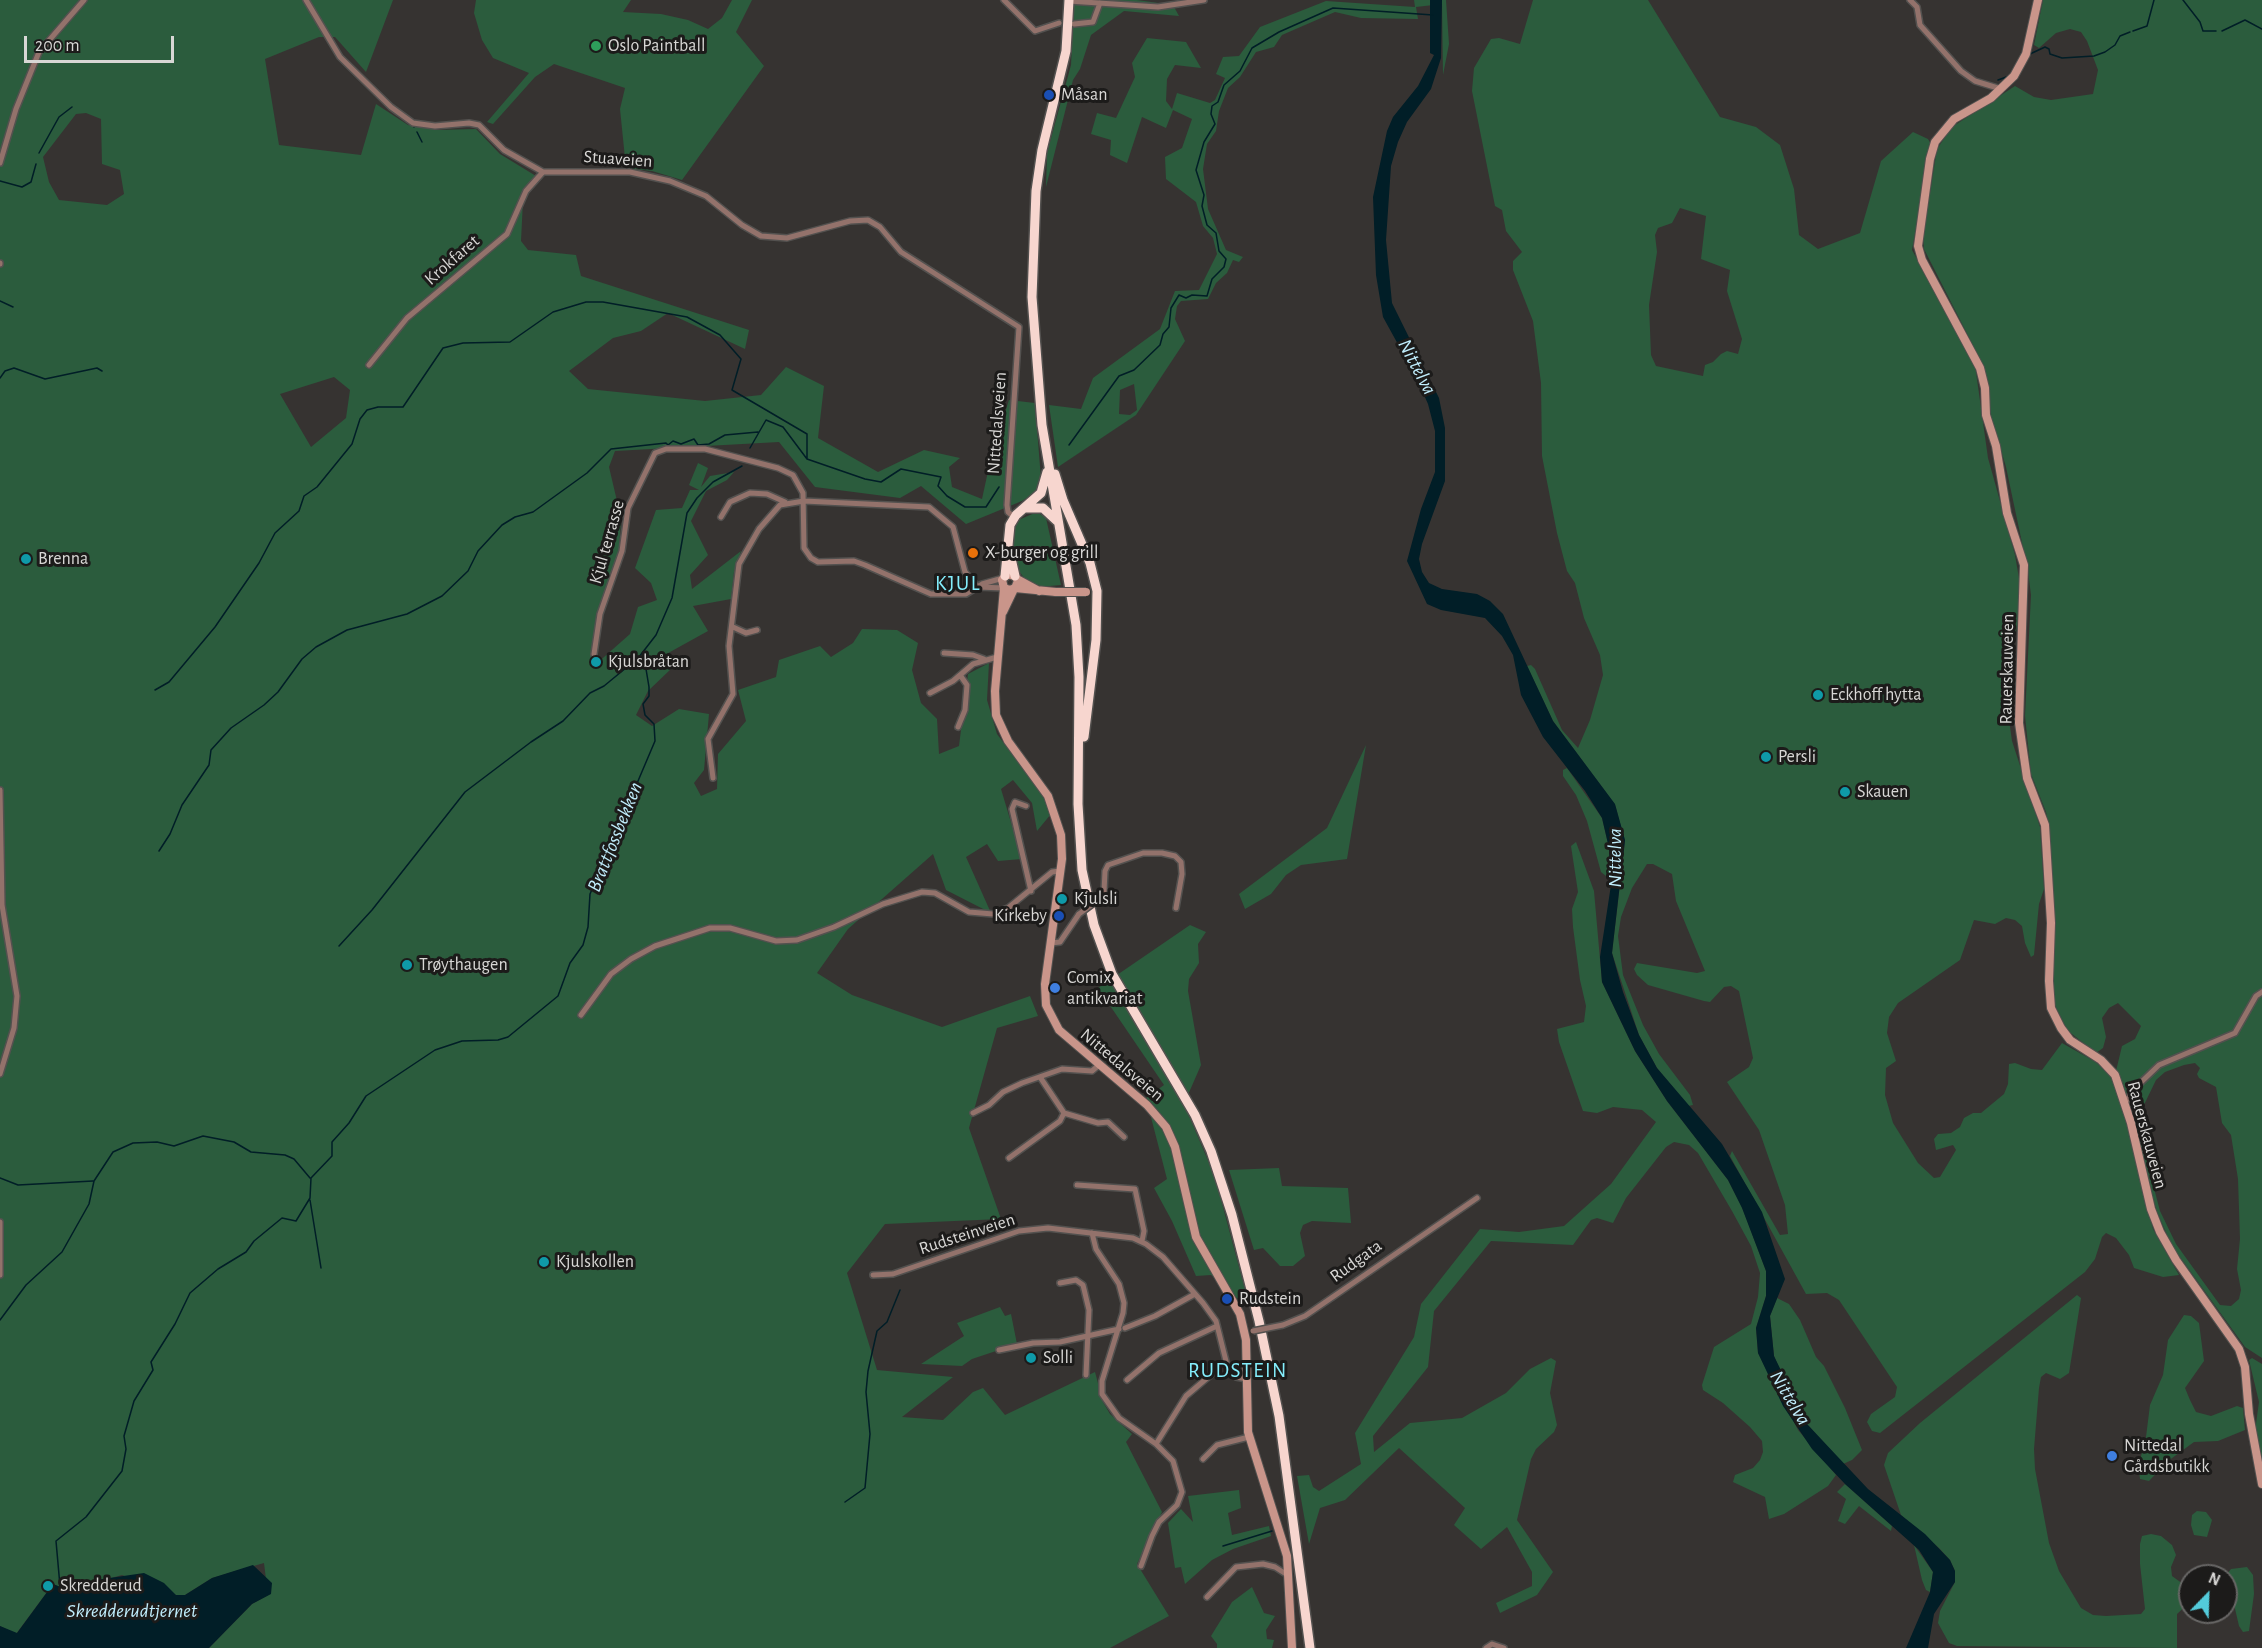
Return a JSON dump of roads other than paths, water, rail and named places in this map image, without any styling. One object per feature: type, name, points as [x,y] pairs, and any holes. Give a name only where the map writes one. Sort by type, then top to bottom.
[{"type":"highway","points":[[1069,0],[1066,51],[1042,150],[1033,222],[1033,329],[1044,441],[1076,625],[1080,845],[1091,913],[1117,984],[1195,1115],[1228,1199],[1257,1312],[1278,1416],[1312,1648]]},
{"type":"highway","points":[[1044,441],[1063,500],[1090,563],[1097,591],[1097,633],[1082,754]]},
{"type":"highway","points":[[1010,577],[1008,530],[1014,518],[1043,490],[1048,464]]},
{"type":"highway","points":[[1025,508],[1043,508],[1059,524]]},
{"type":"highway","points":[[1079,731],[1082,754],[1085,852],[1092,901],[1102,936],[1128,996],[1180,1079],[1204,1125],[1226,1178],[1245,1246],[1284,1424],[1312,1648]]},
{"type":"street","points":[[0,163],[16,108],[39,52],[84,0]]},
{"type":"street","points":[[306,0],[340,57],[403,116],[413,123],[425,125],[469,123],[479,125],[488,131],[504,150],[543,172]]},
{"type":"street","points":[[1004,0],[1035,31],[1059,23]]},
{"type":"street","points":[[1069,0],[1167,7],[1204,0]]},
{"type":"street","points":[[1910,0],[1917,7],[1920,25],[1961,70],[1975,81],[2001,89]]},
{"type":"street","name":"Rauerskauveien","points":[[2038,0],[2025,56],[2016,73],[2001,89],[1954,119],[1935,142],[1930,159],[1918,246],[1922,260],[1980,369],[1985,388],[1986,417],[1996,446],[2007,513],[2024,566],[2019,723],[2027,778],[2045,825],[2051,923],[2049,981],[2051,1008],[2070,1040],[2101,1060],[2113,1071],[2160,1232],[2176,1260],[2229,1331],[2242,1355],[2262,1484]]},
{"type":"street","points":[[1074,24],[1094,21],[1100,3]]},
{"type":"street","name":"Stuaveien","points":[[543,172],[622,171],[655,176],[706,196],[751,231],[773,238],[806,235],[850,221],[868,220],[880,227],[901,252],[1019,327]]},
{"type":"street","name":"Krokfaret","points":[[369,365],[407,318],[507,234],[526,191],[543,172]]},
{"type":"street","name":"Nittedalsveien","points":[[1014,518],[1008,512],[1007,505],[1019,327]]},
{"type":"street","name":"Kjul terrasse","points":[[594,654],[600,614],[622,551],[625,518],[655,453],[666,449],[705,449],[778,468],[799,482],[804,501]]},
{"type":"street","points":[[721,517],[730,502],[750,493],[767,494],[785,502],[909,504],[934,509],[953,527],[963,568],[978,587],[1014,588],[1041,592],[1097,591]]},
{"type":"street","points":[[804,501],[803,541],[806,554],[811,558],[826,563],[854,561],[931,594],[964,594],[1010,577],[1041,592]]},
{"type":"street","points":[[713,778],[708,739],[733,694],[729,646],[739,564],[772,511],[785,502]]},
{"type":"street","name":"Nittedalsveien","points":[[1010,577],[1004,588],[997,657],[996,715],[1005,736],[1040,784],[1054,810],[1062,841],[1045,990],[1048,1014],[1059,1030],[1153,1110],[1169,1132],[1196,1237],[1236,1305],[1249,1332],[1247,1379],[1249,1437],[1284,1543],[1290,1577],[1292,1648]]},
{"type":"street","name":"Nittedalsveien","points":[[1002,613],[1014,588],[1010,577]]},
{"type":"street","points":[[733,627],[746,633],[758,630]]},
{"type":"street","points":[[944,653],[973,655],[984,659]]},
{"type":"street","points":[[930,693],[984,659],[997,657]]},
{"type":"street","points":[[958,727],[965,710],[968,685],[960,675]]},
{"type":"street","points":[[0,790],[2,905],[16,996],[14,1028],[0,1074]]},
{"type":"street","points":[[1026,806],[1015,802],[1012,809],[1031,891]]},
{"type":"street","points":[[1051,943],[1060,942],[1079,914],[1098,900],[1104,892],[1105,871],[1108,865],[1143,853],[1175,856],[1181,862],[1182,874],[1176,908]]},
{"type":"street","points":[[581,1015],[611,974],[631,959],[655,946],[710,928],[730,928],[776,941],[797,940],[883,904],[922,892],[935,893],[969,912],[993,914],[1008,908],[1052,872],[1060,871]]},
{"type":"street","points":[[2124,1104],[2138,1084],[2159,1065],[2235,1033],[2256,996],[2262,992]]},
{"type":"street","points":[[973,1113],[989,1105],[1003,1092],[1040,1077],[1062,1069],[1092,1071],[1100,1065]]},
{"type":"street","points":[[1040,1077],[1064,1113],[1098,1123],[1108,1122],[1124,1137]]},
{"type":"street","points":[[1009,1158],[1060,1121],[1064,1113]]},
{"type":"street","points":[[1077,1185],[1135,1189],[1144,1231],[1142,1241]]},
{"type":"street","name":"Rudgata","points":[[1249,1332],[1283,1325],[1305,1316],[1477,1198]]},
{"type":"street","points":[[0,1222],[0,1275]]},
{"type":"street","name":"Rudsteinveien","points":[[873,1275],[893,1274],[1019,1231],[1048,1228],[1126,1236],[1142,1241],[1163,1257],[1195,1294],[1217,1326],[1228,1369],[1236,1377],[1247,1379]]},
{"type":"street","points":[[1092,1233],[1096,1250],[1121,1289],[1123,1313],[1122,1329],[1102,1381],[1102,1394],[1109,1408],[1119,1419],[1156,1444],[1173,1461],[1182,1492],[1177,1505],[1156,1529],[1141,1566]]},
{"type":"street","points":[[1060,1283],[1080,1280],[1083,1285],[1089,1310],[1086,1375]]},
{"type":"street","points":[[999,1350],[1033,1343],[1060,1342],[1089,1334],[1122,1329],[1155,1316],[1195,1294]]},
{"type":"street","points":[[1127,1380],[1159,1353],[1217,1326]]},
{"type":"street","points":[[1156,1444],[1189,1392],[1213,1373]]},
{"type":"street","points":[[1203,1459],[1217,1445],[1249,1437]]},
{"type":"street","points":[[1207,1597],[1236,1567],[1263,1564],[1275,1567],[1290,1577]]},
{"type":"street","points":[[1486,1648],[1492,1644],[1504,1648]]},
{"type":"water","name":"Nittelva","points":[[1430,0],[1442,0],[1441,58],[1431,89],[1407,122],[1398,142],[1391,166],[1386,240],[1392,303],[1439,398],[1445,428],[1445,481],[1422,544],[1419,559],[1422,572],[1429,583],[1442,589],[1477,594],[1490,601],[1503,614],[1553,721],[1615,804],[1625,840],[1612,953],[1623,992],[1639,1035],[1657,1068],[1722,1144],[1762,1212],[1785,1279],[1770,1316],[1774,1356],[1807,1424],[1868,1489],[1925,1534],[1950,1560],[1955,1571],[1955,1582],[1934,1614],[1928,1648],[1906,1648],[1930,1592],[1933,1572],[1919,1550],[1845,1484],[1812,1449],[1783,1406],[1758,1353],[1756,1328],[1766,1296],[1766,1271],[1742,1208],[1728,1180],[1667,1101],[1635,1051],[1602,982],[1600,957],[1611,885],[1609,848],[1602,818],[1585,791],[1543,737],[1521,695],[1513,655],[1502,636],[1485,618],[1441,610],[1427,604],[1407,561],[1421,509],[1435,472],[1435,431],[1428,404],[1416,377],[1383,317],[1376,275],[1373,197],[1387,131],[1393,117],[1418,86],[1434,55],[1430,53]]},
{"type":"water","name":"Skredderudtjernet","points":[[253,1565],[272,1583],[271,1594],[252,1604],[209,1648],[0,1648],[0,1626],[17,1633],[53,1584],[68,1590],[96,1580],[144,1573],[164,1583],[176,1595],[185,1595],[212,1578]]},
{"type":"waterway","points":[[2133,31],[2147,26],[2154,0]]},
{"type":"waterway","points":[[2183,0],[2200,22],[2203,31],[2216,31]]},
{"type":"waterway","name":"Brattfossbekken","points":[[1069,445],[1119,376],[1134,370],[1160,345],[1163,334],[1169,327],[1171,308],[1179,295],[1186,298],[1192,295],[1207,296],[1212,279],[1224,267],[1226,259],[1219,251],[1216,233],[1207,225],[1202,206],[1204,195],[1196,170],[1204,142],[1215,124],[1211,114],[1212,106],[1218,102],[1224,85],[1240,71],[1252,48],[1279,32],[1333,8],[1433,15]]},
{"type":"waterway","points":[[2222,31],[2245,20],[2262,29]]},
{"type":"waterway","points":[[2030,54],[2045,47],[2049,49],[2050,54],[2062,58],[2094,56],[2105,52],[2115,45],[2120,36],[2130,32]]},
{"type":"waterway","points":[[1998,80],[2009,76]]},
{"type":"waterway","points":[[39,153],[59,117],[72,107]]},
{"type":"waterway","points":[[398,116],[414,127]]},
{"type":"waterway","points":[[417,132],[422,142]]},
{"type":"waterway","points":[[0,181],[22,187],[31,182],[36,164]]},
{"type":"waterway","points":[[0,301],[13,307]]},
{"type":"waterway","points":[[155,690],[169,682],[215,627],[259,563],[275,533],[299,511],[304,496],[317,487],[352,444],[360,419],[367,410],[378,407],[403,407],[443,348],[463,343],[510,342],[553,312],[586,302],[603,302],[687,317],[720,335],[741,359],[732,390],[807,434],[807,459]]},
{"type":"waterway","points":[[0,378],[5,371],[14,368],[45,379],[97,368],[102,371]]},
{"type":"waterway","name":"Brattfossbekken","points":[[750,448],[766,420],[783,427],[807,459],[865,479],[881,482],[901,469],[941,477],[938,486],[947,496],[965,507],[986,507],[999,487]]},
{"type":"waterway","points":[[159,851],[170,834],[182,805],[209,765],[211,750],[231,728],[264,705],[278,692],[302,659],[316,647],[347,630],[407,614],[442,596],[468,571],[478,551],[502,525],[515,517],[533,512],[587,473],[611,449],[666,443],[668,445],[673,441],[681,444],[694,439],[698,445],[709,444],[725,435],[758,432]]},
{"type":"waterway","name":"Brattfossbekken","points":[[60,1586],[56,1541],[86,1517],[122,1471],[126,1449],[124,1436],[134,1401],[153,1370],[151,1362],[175,1324],[190,1293],[218,1269],[246,1252],[254,1241],[282,1218],[296,1221],[310,1198],[311,1178],[332,1156],[332,1142],[349,1123],[366,1096],[435,1050],[462,1041],[498,1040],[508,1037],[558,996],[570,963],[583,945],[588,927],[590,894],[655,741],[654,724],[645,715],[643,704],[649,696],[649,687],[646,669],[639,657],[656,635],[672,598],[687,513],[697,498],[713,482],[742,466]]},
{"type":"waterway","points":[[339,946],[372,910],[465,792],[563,721],[590,693],[604,686],[638,658]]},
{"type":"waterway","points":[[0,1320],[26,1285],[62,1252],[89,1204],[94,1181],[113,1152],[133,1143],[157,1142],[174,1146],[203,1136],[234,1142],[251,1152],[285,1155],[294,1159],[310,1178]]},
{"type":"waterway","points":[[0,1178],[18,1185],[93,1181]]},
{"type":"waterway","points":[[310,1200],[321,1268]]},
{"type":"waterway","points":[[845,1502],[865,1488],[870,1434],[866,1392],[868,1371],[877,1331],[887,1322],[900,1290]]},
{"type":"waterway","points":[[1223,1546],[1272,1531]]},
{"type":"place","name":"Oslo Paintball","points":[[596,46]]},
{"type":"place","name":"Måsan","points":[[1049,95]]},
{"type":"place","name":"X-burger og grill","points":[[973,553]]},
{"type":"place","name":"Brenna","points":[[26,559]]},
{"type":"place","name":"Kjulsbråtan","points":[[596,662]]},
{"type":"place","name":"Eckhoff hytta","points":[[1818,695]]},
{"type":"place","name":"Persli","points":[[1766,757]]},
{"type":"place","name":"Skauen","points":[[1845,792]]},
{"type":"place","name":"Kjulsli","points":[[1062,899]]},
{"type":"place","name":"Kirkeby","points":[[1059,916]]},
{"type":"place","name":"Trøythaugen","points":[[407,965]]},
{"type":"place","name":"Comix antikvariat","points":[[1055,988]]},
{"type":"place","name":"Kjulskollen","points":[[544,1262]]},
{"type":"place","name":"Rudstein","points":[[1227,1299]]},
{"type":"place","name":"Solli","points":[[1031,1358]]},
{"type":"place","name":"Nittedal Gårdsbutikk","points":[[2112,1456]]},
{"type":"place","name":"Skredderud","points":[[48,1586]]},
{"type":"district","name":"KJUL","points":[[958,584]]},
{"type":"district","name":"RUDSTEIN","points":[[1238,1371]]}]
